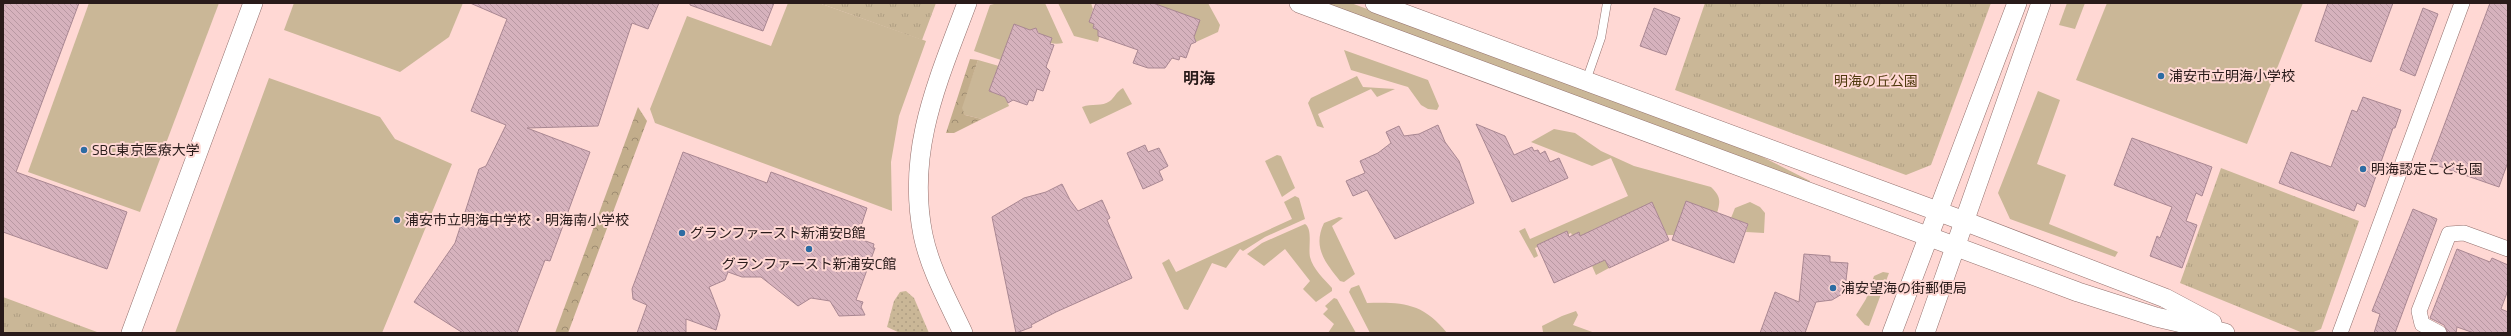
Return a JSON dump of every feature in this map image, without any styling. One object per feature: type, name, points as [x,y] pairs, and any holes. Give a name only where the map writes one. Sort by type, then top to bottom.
[{"type":"street","points":[[131,333],[253,3]]},
{"type":"street","points":[[962,333],[930,260],[923,235],[917,186],[922,131],[934,91],[967,3]]},
{"type":"street","points":[[1299,3],[2078,292],[2156,317],[2225,333]]},
{"type":"street","points":[[1375,3],[1964,221],[2165,298],[2230,333]]},
{"type":"street","points":[[1892,333],[2017,3]]},
{"type":"street","points":[[1925,333],[2041,3]]},
{"type":"street","points":[[2340,333],[2462,3]]},
{"type":"street","points":[[2439,333],[2422,324],[2419,311],[2449,234],[2464,233],[2508,249]]},
{"type":"lane","points":[[1586,82],[1601,38],[1607,3]]},
{"type":"green space","points":[[89,3],[219,3],[140,212],[28,172]]},
{"type":"green space","points":[[294,3],[463,3],[449,37],[400,72],[284,30]]},
{"type":"green space","points":[[788,3],[819,3],[926,41],[899,116],[891,162],[892,211],[655,123],[650,109],[687,16],[771,46]]},
{"type":"green space","points":[[819,3],[936,3],[922,40]]},
{"type":"green space","points":[[998,3],[1045,3],[1063,43],[1050,43],[1041,36],[1036,28],[1001,60],[974,51],[990,5]]},
{"type":"green space","points":[[1058,3],[1091,3],[1093,9],[1089,22],[1094,24],[1093,28],[1101,31],[1098,42],[1074,36]]},
{"type":"green space","points":[[1153,3],[1208,3],[1220,25],[1218,32],[1196,42],[1194,37]]},
{"type":"green space","points":[[1321,3],[1351,3],[1751,151],[1810,181],[1809,184]]},
{"type":"green space","name":"明海の丘公園","points":[[1705,3],[1991,3],[1931,165],[1906,175],[1675,90]]},
{"type":"green space","points":[[2067,3],[2085,3],[2075,29],[2059,25]]},
{"type":"green space","points":[[2107,3],[2303,3],[2247,144],[2076,80]]},
{"type":"green space","points":[[1344,50],[1428,80],[1439,106],[1437,110],[1428,109],[1421,105],[1408,87],[1351,70]]},
{"type":"green space","points":[[970,59],[978,60],[962,108],[965,115],[982,119],[954,133],[946,133]]},
{"type":"green space","points":[[978,60],[999,66],[989,91],[1005,97],[1009,106],[982,119],[965,115],[961,108]]},
{"type":"green space","points":[[1357,76],[1363,87],[1395,89],[1377,97],[1371,89],[1318,114],[1324,128],[1317,126],[1308,103],[1311,98]]},
{"type":"green space","points":[[269,78],[380,117],[395,139],[452,164],[382,333],[175,333]]},
{"type":"green space","points":[[1123,88],[1132,104],[1090,124],[1082,107],[1107,103]]},
{"type":"green space","points":[[2038,91],[2060,100],[2037,164],[2066,175],[2049,224],[2118,252],[2115,257],[2010,219],[1998,193]]},
{"type":"green space","points":[[638,107],[647,121],[568,333],[555,333]]},
{"type":"green space","points":[[1554,129],[1575,133],[1601,151],[1634,166],[1711,187],[1719,198],[1717,213],[1686,202],[1674,235],[1667,235],[1652,203],[1592,230],[1609,268],[1596,275],[1585,250],[1579,252],[1571,233],[1535,248],[1538,256],[1534,258],[1519,231],[1525,228],[1530,239],[1628,196],[1611,158],[1592,166],[1531,142]]},
{"type":"green space","points":[[1277,155],[1281,156],[1295,188],[1282,197],[1265,161]]},
{"type":"green space","points":[[2221,168],[2359,221],[2321,329],[2311,333],[2303,333],[2180,283]]},
{"type":"green space","points":[[1295,196],[1299,198],[1305,219],[1265,237],[1243,251],[1240,249],[1226,268],[1212,263],[1188,310],[1184,309],[1162,263],[1169,259],[1176,272],[1292,219],[1284,202]]},
{"type":"green space","points":[[1750,202],[1760,207],[1765,213],[1764,233],[1746,232],[1748,224],[1731,218],[1735,208]]},
{"type":"green space","points":[[1339,217],[1343,218],[1332,226],[1355,274],[1344,282],[1340,281],[1322,255],[1319,240],[1324,223]]},
{"type":"green space","points":[[1305,224],[1309,230],[1311,261],[1319,274],[1332,288],[1332,291],[1316,302],[1303,289],[1310,281],[1285,249],[1264,266],[1247,254],[1262,243]]},
{"type":"green space","points":[[1883,272],[1889,273],[1869,326],[1865,325],[1856,315],[1866,299],[1874,276]]},
{"type":"green space","points":[[1359,285],[1367,303],[1391,303],[1412,306],[1429,316],[1447,333],[1370,333],[1349,292],[1351,288]]},
{"type":"green space","points":[[906,291],[914,298],[929,333],[900,333],[887,327],[894,301],[900,292]]},
{"type":"green space","points":[[3,297],[97,332],[3,333]]},
{"type":"green space","points":[[1334,298],[1337,299],[1356,333],[1328,333],[1334,324],[1323,314],[1328,309],[1325,306]]},
{"type":"green space","points":[[1576,311],[1578,315],[1573,325],[1595,333],[1543,332],[1542,326]]},
{"type":"building","points":[[3,3],[79,3],[16,172],[127,212],[107,269],[3,232]]},
{"type":"building","points":[[470,3],[659,3],[648,29],[632,23],[598,126],[527,128],[590,152],[550,261],[545,260],[517,333],[463,333],[414,302],[455,243],[479,169],[486,166],[506,125],[471,111],[507,19]]},
{"type":"building","points":[[690,3],[774,3],[763,31],[690,5]]},
{"type":"building","points":[[1096,3],[1153,3],[1200,20],[1194,37],[1196,42],[1191,44],[1186,58],[1180,56],[1179,60],[1172,58],[1165,68],[1148,68],[1133,63],[1138,50],[1098,36],[1098,30],[1093,28],[1094,24],[1089,22]]},
{"type":"building","points":[[2328,3],[2393,3],[2371,62],[2315,41]]},
{"type":"building","points":[[2490,3],[2508,3],[2508,162],[2499,187],[2430,163]]},
{"type":"building","points":[[1654,8],[1680,18],[1666,55],[1640,46]]},
{"type":"building","points":[[2423,8],[2438,14],[2415,76],[2400,70]]},
{"type":"building","points":[[1014,24],[1030,30],[1036,28],[1038,33],[1052,38],[1050,44],[1054,45],[1046,67],[1050,71],[1043,91],[1037,89],[1033,101],[1029,100],[1027,105],[1013,100],[1008,103],[1005,97],[989,91]]},
{"type":"building","points":[[2363,97],[2401,110],[2395,128],[2393,128],[2365,207],[2357,203],[2354,211],[2279,183],[2291,152],[2331,167],[2352,110],[2357,112]]},
{"type":"building","points":[[1476,124],[1505,136],[1514,155],[1532,147],[1534,151],[1538,150],[1540,154],[1545,151],[1550,162],[1559,158],[1568,178],[1512,202]]},
{"type":"building","points":[[1438,125],[1445,142],[1459,161],[1474,203],[1395,239],[1367,190],[1353,196],[1346,181],[1365,173],[1360,161],[1378,153],[1391,143],[1386,132],[1399,126],[1404,136],[1419,134]]},
{"type":"building","points":[[2132,138],[2212,167],[2202,196],[2196,193],[2186,221],[2197,225],[2182,268],[2150,256],[2157,236],[2160,238],[2172,207],[2114,185]]},
{"type":"building","points":[[1145,145],[1148,152],[1159,148],[1168,166],[1159,171],[1163,180],[1143,189],[1127,153]]},
{"type":"building","points":[[683,152],[767,183],[771,172],[867,208],[857,238],[874,244],[873,248],[875,248],[856,300],[863,302],[861,307],[865,315],[839,316],[830,301],[811,298],[798,306],[761,277],[742,277],[728,272],[725,280],[709,287],[720,315],[716,330],[686,319],[686,333],[637,333],[647,305],[633,299],[632,289]]},
{"type":"building","points":[[1062,184],[1070,200],[1078,211],[1102,200],[1110,218],[1107,220],[1132,278],[1056,312],[1031,325],[1032,327],[1016,333],[992,217],[1024,198],[1046,192]]},
{"type":"building","points":[[1686,201],[1748,224],[1734,263],[1672,240]]},
{"type":"building","points":[[1652,202],[1669,240],[1609,268],[1605,260],[1554,283],[1537,245],[1567,231],[1569,237],[1579,232],[1580,236]]},
{"type":"building","points":[[2413,209],[2437,219],[2395,333],[2374,333],[2380,314],[2372,311]]},
{"type":"building","points":[[2457,249],[2490,262],[2492,258],[2508,265],[2508,290],[2501,309],[2508,312],[2508,333],[2474,333],[2457,327],[2456,333],[2448,333],[2444,325],[2430,318]]},
{"type":"building","points":[[1804,254],[1830,256],[1830,262],[1848,263],[1845,289],[1842,294],[1832,300],[1816,302],[1805,333],[1760,333],[1775,292],[1799,302]]},
{"type":"place","name":"浦安市立明海小学校","points":[[2161,76]]},
{"type":"place","name":"SBC東京医療大学","points":[[84,150]]},
{"type":"place","name":"明海認定こども園","points":[[2363,169]]},
{"type":"place","name":"浦安市立明海中学校・明海南小学校","points":[[397,220]]},
{"type":"place","name":"グランファースト新浦安B館","points":[[682,233]]},
{"type":"place","name":"グランファースト新浦安C館","points":[[809,249]]},
{"type":"place","name":"浦安望海の街郵便局","points":[[1833,288]]},
{"type":"district","name":"明海","points":[[1199,78]]}]
